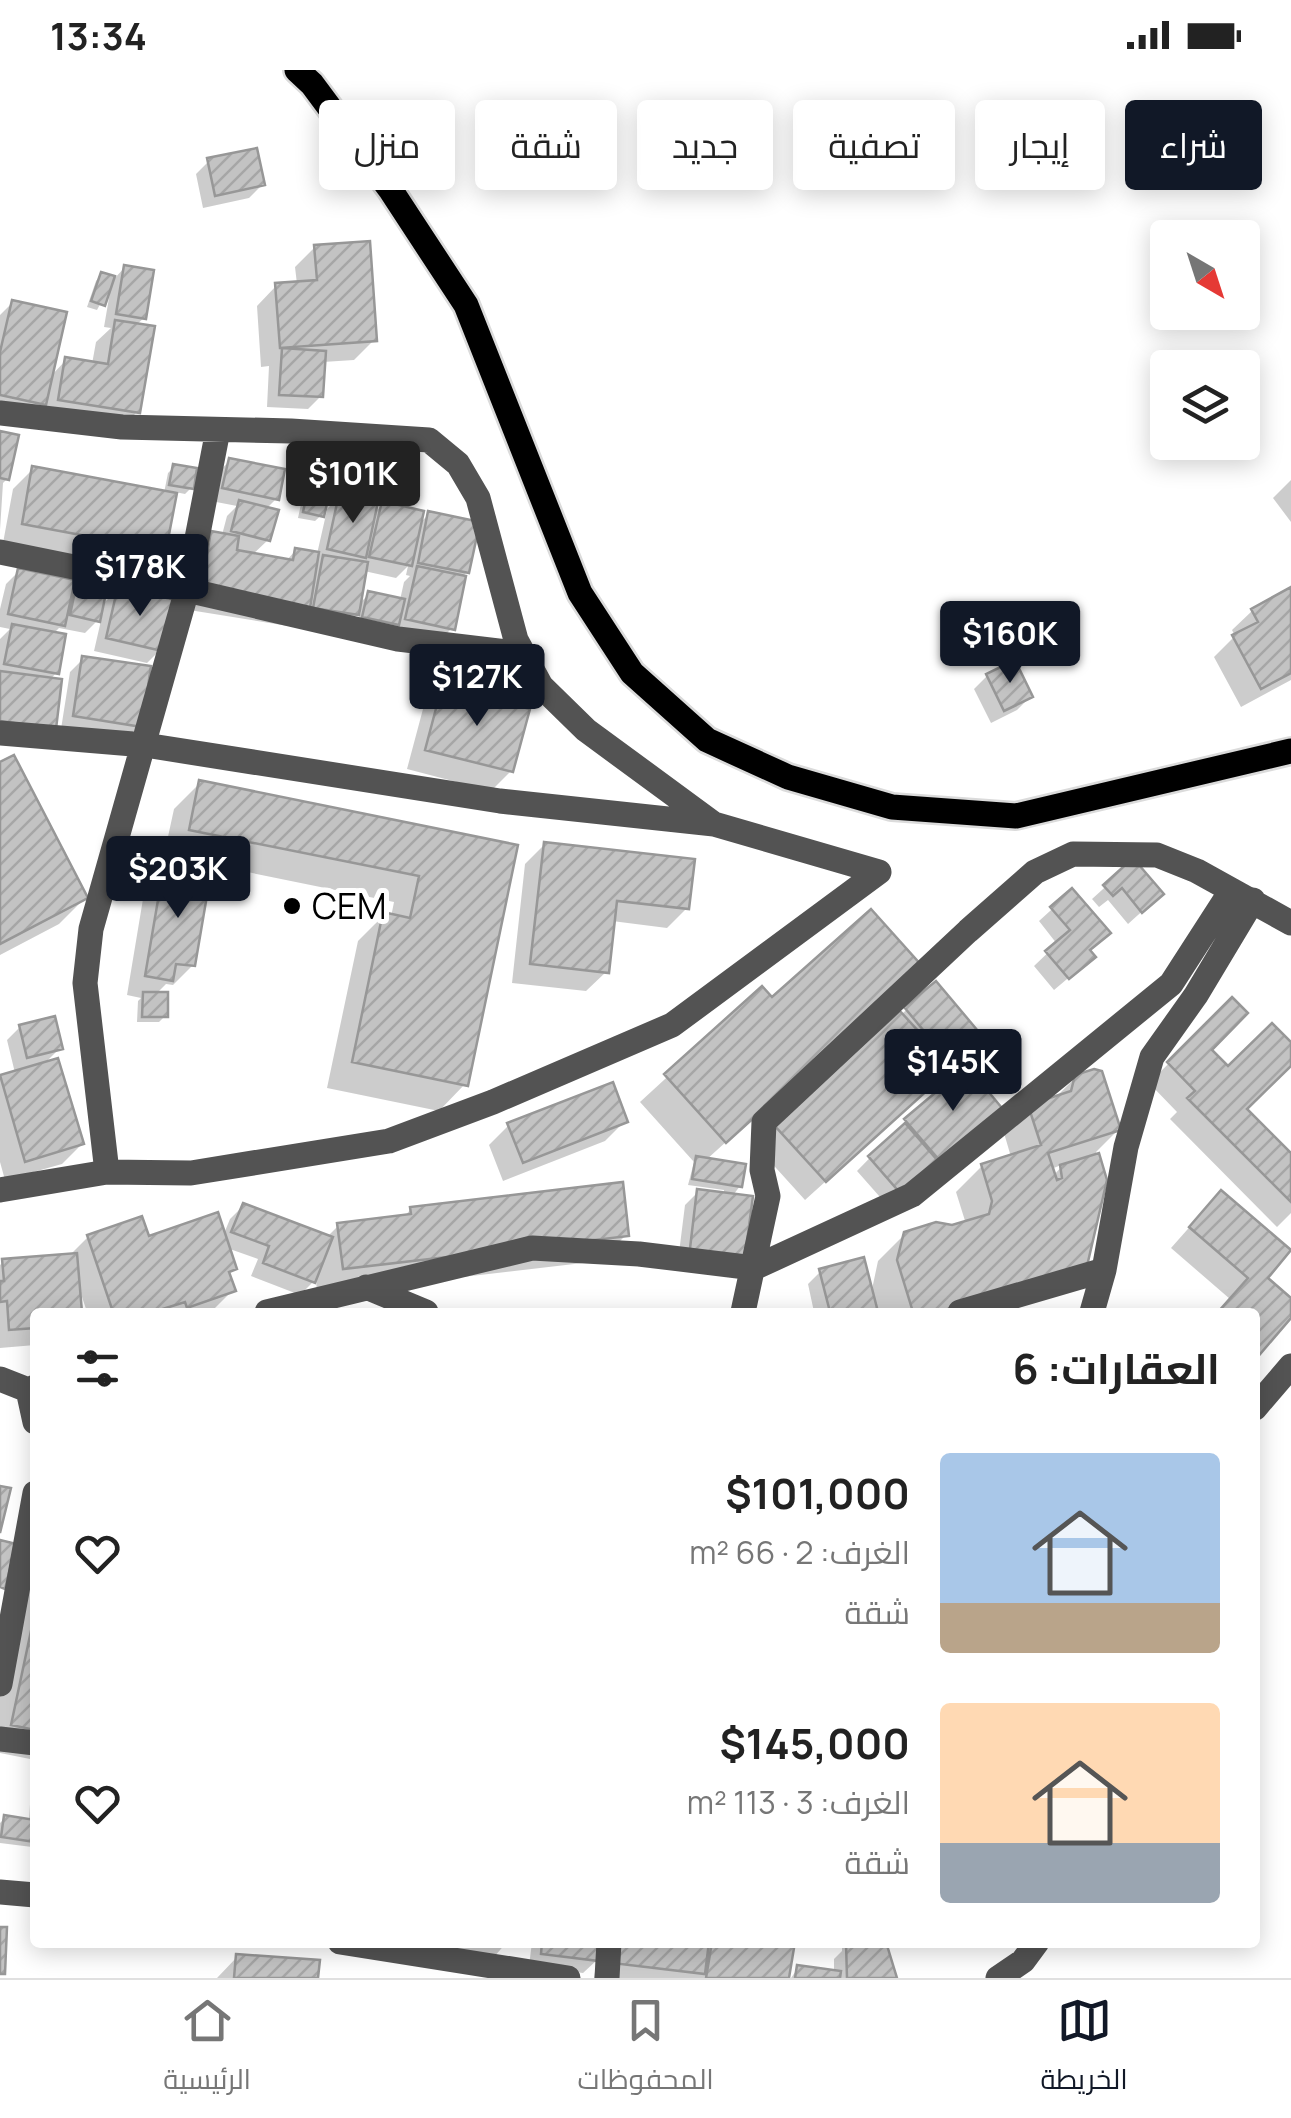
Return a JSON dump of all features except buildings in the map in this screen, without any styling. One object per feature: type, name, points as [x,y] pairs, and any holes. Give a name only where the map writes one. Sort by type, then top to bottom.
[{"type":"main road","points":[[296,70],[312,84],[390,189],[466,306],[580,593],[632,674],[707,740],[788,776],[892,807],[1016,816],[1291,751]]},
{"type":"street","points":[[0,413],[122,427],[429,440],[458,464],[478,498],[516,640],[541,686],[586,730],[714,824]]},
{"type":"street","points":[[107,1172],[85,983],[91,929],[186,590],[218,430]]},
{"type":"street","points":[[0,552],[398,639],[524,654]]},
{"type":"street","points":[[0,733],[144,745],[500,800],[714,824],[879,872],[672,1025],[493,1102],[389,1141],[191,1173],[107,1172],[1,1187]]},
{"type":"street","points":[[744,1308],[768,1196],[762,1170],[764,1122],[1036,872],[1074,854],[1157,855],[1198,871],[1291,923]]},
{"type":"street","points":[[283,1308],[532,1248],[639,1254],[754,1268],[912,1194],[1172,984],[1242,896]]},
{"type":"street","points":[[1093,1308],[1104,1270],[1126,1147],[1152,1057],[1196,995],[1242,896]]},
{"type":"street","points":[[974,1308],[1104,1270]]},
{"type":"street","points":[[366,1287],[416,1308]]},
{"type":"street","points":[[1260,1402],[1291,1366]]},
{"type":"street","points":[[0,1380],[30,1389]]},
{"type":"street","points":[[0,1684],[30,1520]]},
{"type":"street","points":[[0,1739],[30,1743]]},
{"type":"street","points":[[0,1892],[30,1895]]},
{"type":"street","points":[[378,1948],[568,1978]]},
{"type":"street","points":[[607,1978],[610,1948]]},
{"type":"street","points":[[998,1978],[1022,1962],[1032,1948]]},
{"type":"place","name":"CEM","points":[[292,906]]}]
